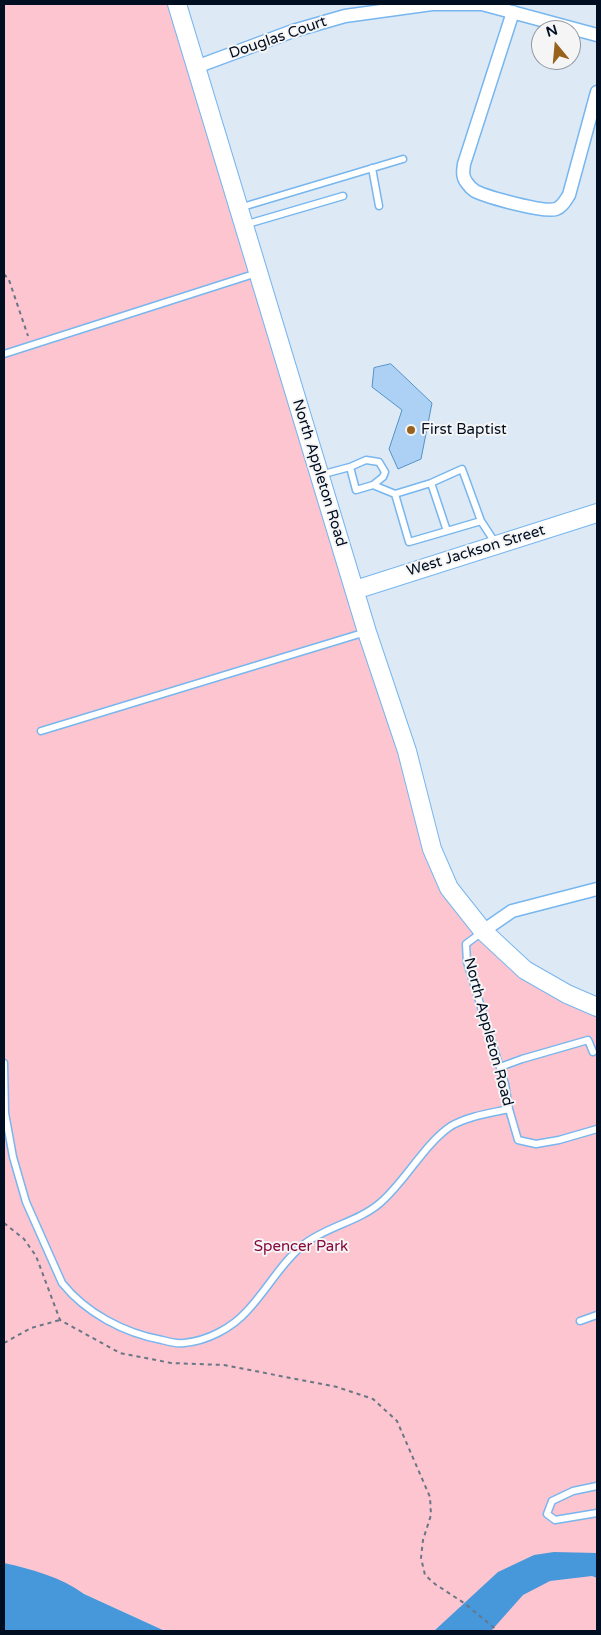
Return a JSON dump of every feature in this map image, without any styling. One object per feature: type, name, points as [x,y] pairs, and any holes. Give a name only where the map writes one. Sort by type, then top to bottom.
[{"type":"main road","name":"North Appleton Road","points":[[176,4],[367,632],[408,751],[432,849],[449,888],[483,931],[525,970],[567,994],[597,1007]]},
{"type":"main road","name":"West Jackson Street","points":[[354,590],[597,513]]},
{"type":"street","name":"Douglas Court","points":[[196,67],[293,31],[345,16],[432,4],[482,4],[597,35]]},
{"type":"street","points":[[513,12],[464,164],[463,174],[467,184],[474,190],[512,202],[555,210],[569,195],[597,92]]},
{"type":"street","points":[[483,931],[512,910],[597,889]]},
{"type":"lane","points":[[238,208],[403,159]]},
{"type":"lane","points":[[372,168],[379,206]]},
{"type":"lane","points":[[243,226],[343,196]]},
{"type":"lane","points":[[4,354],[257,273]]},
{"type":"lane","points":[[319,476],[366,460],[379,462],[385,472],[383,477],[373,485],[356,490],[350,467]]},
{"type":"lane","points":[[373,485],[395,494],[462,470],[481,521],[497,545]]},
{"type":"lane","points":[[431,482],[447,531]]},
{"type":"lane","points":[[395,494],[409,542],[481,521]]},
{"type":"lane","points":[[41,731],[367,632]]},
{"type":"lane","name":"North Appleton Road","points":[[483,931],[466,944],[467,962],[505,1084],[509,1109],[518,1140],[536,1144],[559,1140],[597,1129]]},
{"type":"lane","points":[[500,1067],[588,1040],[593,1052]]},
{"type":"lane","points":[[4,1063],[5,1113],[12,1158],[26,1202],[62,1283],[69,1291],[107,1321],[140,1336],[175,1343],[197,1341],[210,1337],[235,1322],[247,1312],[274,1276],[302,1246],[379,1204],[435,1140],[453,1125],[478,1116],[509,1109]]},
{"type":"lane","points":[[580,1321],[597,1315]]},
{"type":"lane","points":[[597,1486],[573,1491],[552,1501],[547,1514],[555,1520],[597,1513]]},
{"type":"path","points":[[4,274],[9,280],[31,345]]},
{"type":"path","points":[[4,1223],[24,1239],[36,1256],[60,1320],[120,1353],[171,1364],[224,1365],[337,1387],[373,1399],[397,1421],[430,1497],[431,1515],[423,1540],[421,1558],[425,1575],[464,1603],[498,1631]]},
{"type":"path","points":[[4,1343],[31,1328],[60,1320]]},
{"type":"green space","name":"Spencer Park","points":[[4,4],[177,4],[432,849],[483,931],[597,1004],[597,1631],[165,1631],[29,1569],[4,1563]]},
{"type":"water","points":[[554,1552],[597,1553],[597,1578],[592,1576],[550,1581],[523,1595],[491,1631],[434,1631],[498,1572],[534,1555]]},
{"type":"water","points":[[4,1563],[56,1578],[84,1594],[165,1631],[4,1631]]},
{"type":"building","name":"First Baptist","points":[[391,364],[432,403],[421,459],[398,469],[389,449],[402,410],[372,387],[374,368]]},
{"type":"place","name":"First Baptist","points":[[411,430]]}]
